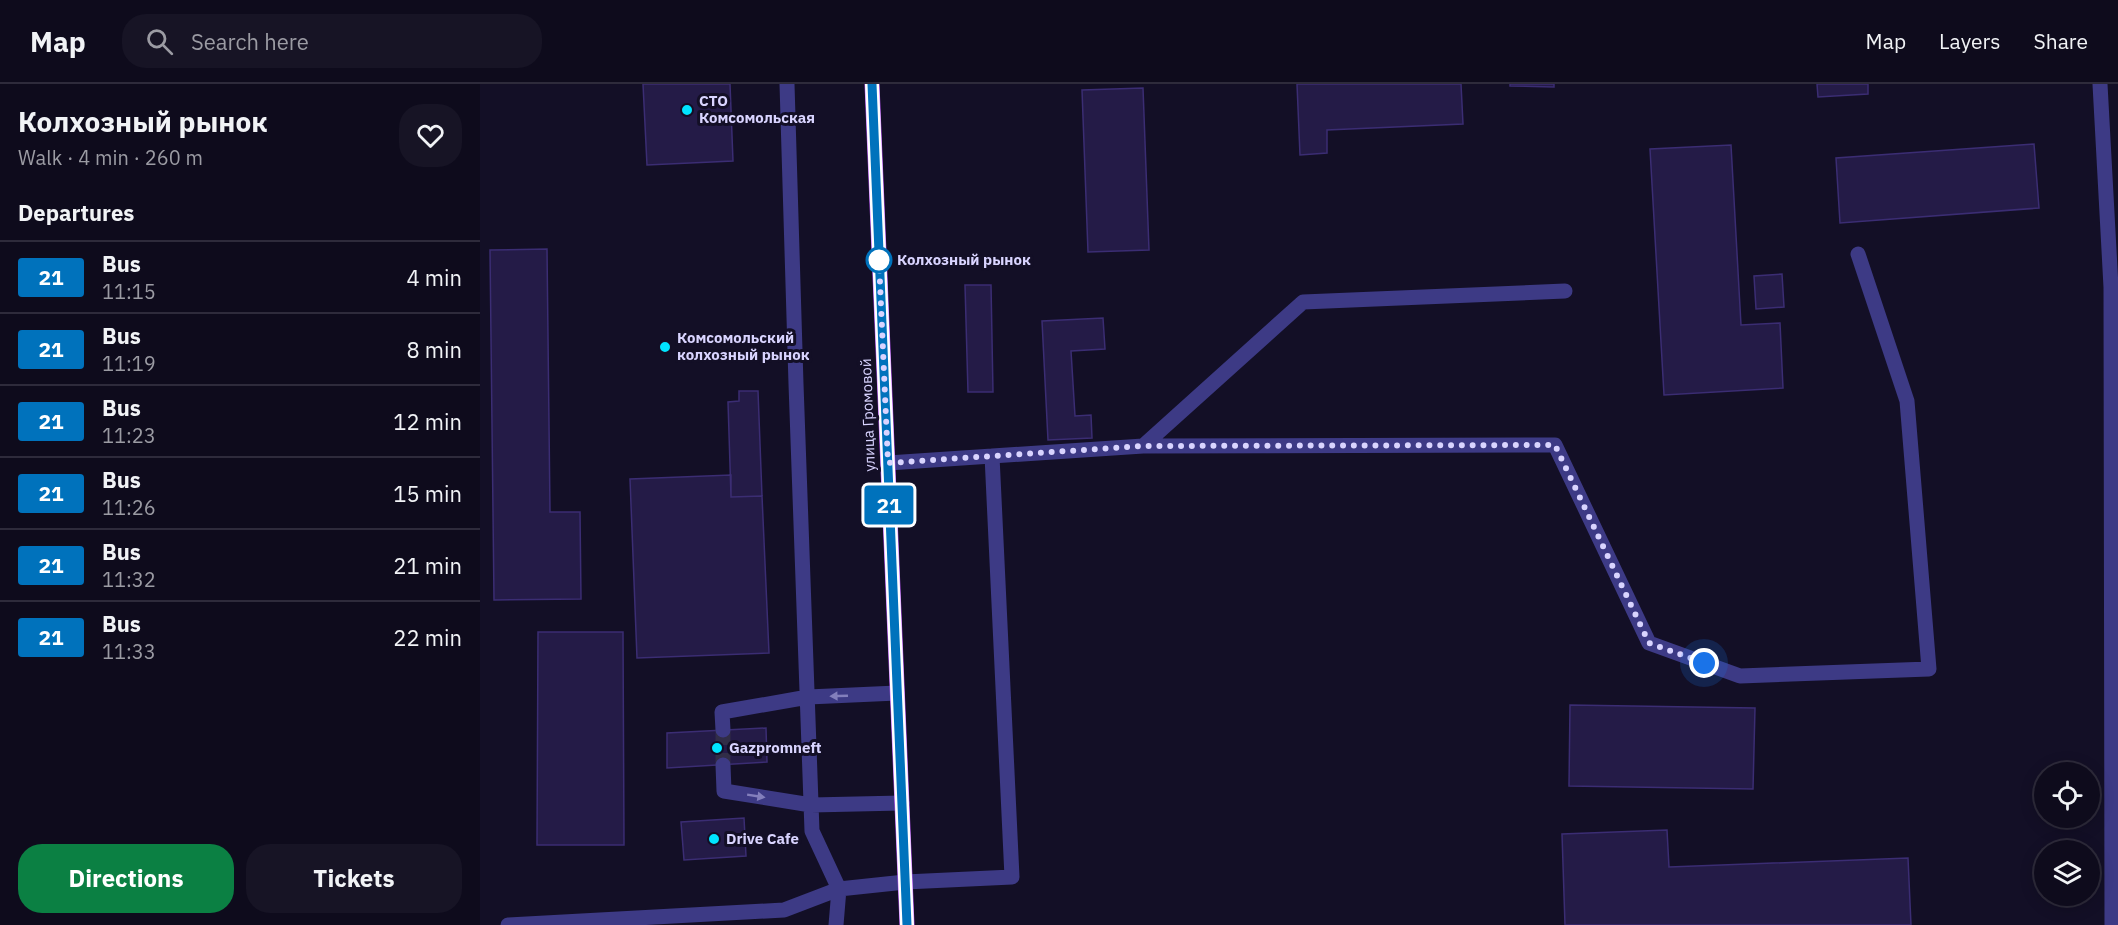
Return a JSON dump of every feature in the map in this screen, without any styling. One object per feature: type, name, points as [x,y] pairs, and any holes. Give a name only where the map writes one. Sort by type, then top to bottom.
[{"type":"main road","name":"улица Громовой","points":[[872,84],[907,925]]},
{"type":"street","points":[[788,84],[812,831],[839,889],[836,925]]},
{"type":"street","points":[[2100,84],[2111,287],[2115,717],[2112,925]]},
{"type":"street","points":[[888,463],[1143,446],[1555,445],[1649,643],[1740,676],[1929,669],[1907,401],[1858,255]]},
{"type":"street","points":[[1143,446],[1303,302],[1565,291]]},
{"type":"street","points":[[508,925],[784,910],[839,889],[905,882],[1012,877],[992,456]]},
{"type":"street","points":[[723,730],[723,712],[808,697],[897,693]]},
{"type":"street","points":[[723,765],[724,791],[811,805],[902,802]]},
{"type":"building","name":"СТО Комсомольская","points":[[643,84],[730,84],[733,161],[647,165]]},
{"type":"building","points":[[1297,84],[1461,84],[1463,124],[1327,130],[1327,153],[1300,155]]},
{"type":"building","points":[[1510,84],[1554,84],[1554,87],[1510,86]]},
{"type":"building","points":[[1817,84],[1868,84],[1868,94],[1818,97]]},
{"type":"building","points":[[1143,88],[1149,250],[1088,252],[1082,90]]},
{"type":"building","points":[[2034,144],[2039,208],[1840,223],[1836,158]]},
{"type":"building","points":[[1731,145],[1741,325],[1780,323],[1783,388],[1664,395],[1650,149]]},
{"type":"building","points":[[547,249],[550,512],[580,512],[581,599],[494,600],[490,250]]},
{"type":"building","points":[[1782,274],[1784,307],[1756,309],[1754,276]]},
{"type":"building","points":[[965,285],[991,285],[993,392],[968,392]]},
{"type":"building","points":[[1103,318],[1105,349],[1071,351],[1075,416],[1091,415],[1092,438],[1048,440],[1042,321]]},
{"type":"building","points":[[739,391],[758,391],[762,496],[731,497],[728,402],[739,401]]},
{"type":"building","points":[[731,475],[731,497],[762,496],[769,653],[637,658],[630,479]]},
{"type":"building","points":[[538,632],[623,632],[624,845],[537,845]]},
{"type":"building","points":[[1570,705],[1755,708],[1753,789],[1569,786]]},
{"type":"building","name":"Gazpromneft","points":[[766,728],[767,762],[667,768],[667,733]]},
{"type":"building","name":"Drive Cafe","points":[[744,818],[746,856],[684,860],[681,822]]},
{"type":"building","points":[[1667,830],[1669,867],[1908,858],[1911,925],[1565,925],[1562,834]]},
{"type":"tunnel","points":[[723,730],[723,765]]},
{"type":"bus line","name":"21","points":[[872,84],[907,925]]},
{"type":"place","name":"СТО Комсомольская","points":[[687,110]]},
{"type":"place","name":"Колхозный рынок","points":[[879,260]]},
{"type":"place","name":"Комсомольский колхозный рынок","points":[[665,347]]},
{"type":"place","name":"Gazpromneft","points":[[717,748]]},
{"type":"place","name":"Drive Cafe","points":[[714,839]]},
{"type":"route","points":[[879,260],[888,463],[1143,446],[1555,445],[1649,643],[1704,663]]}]
